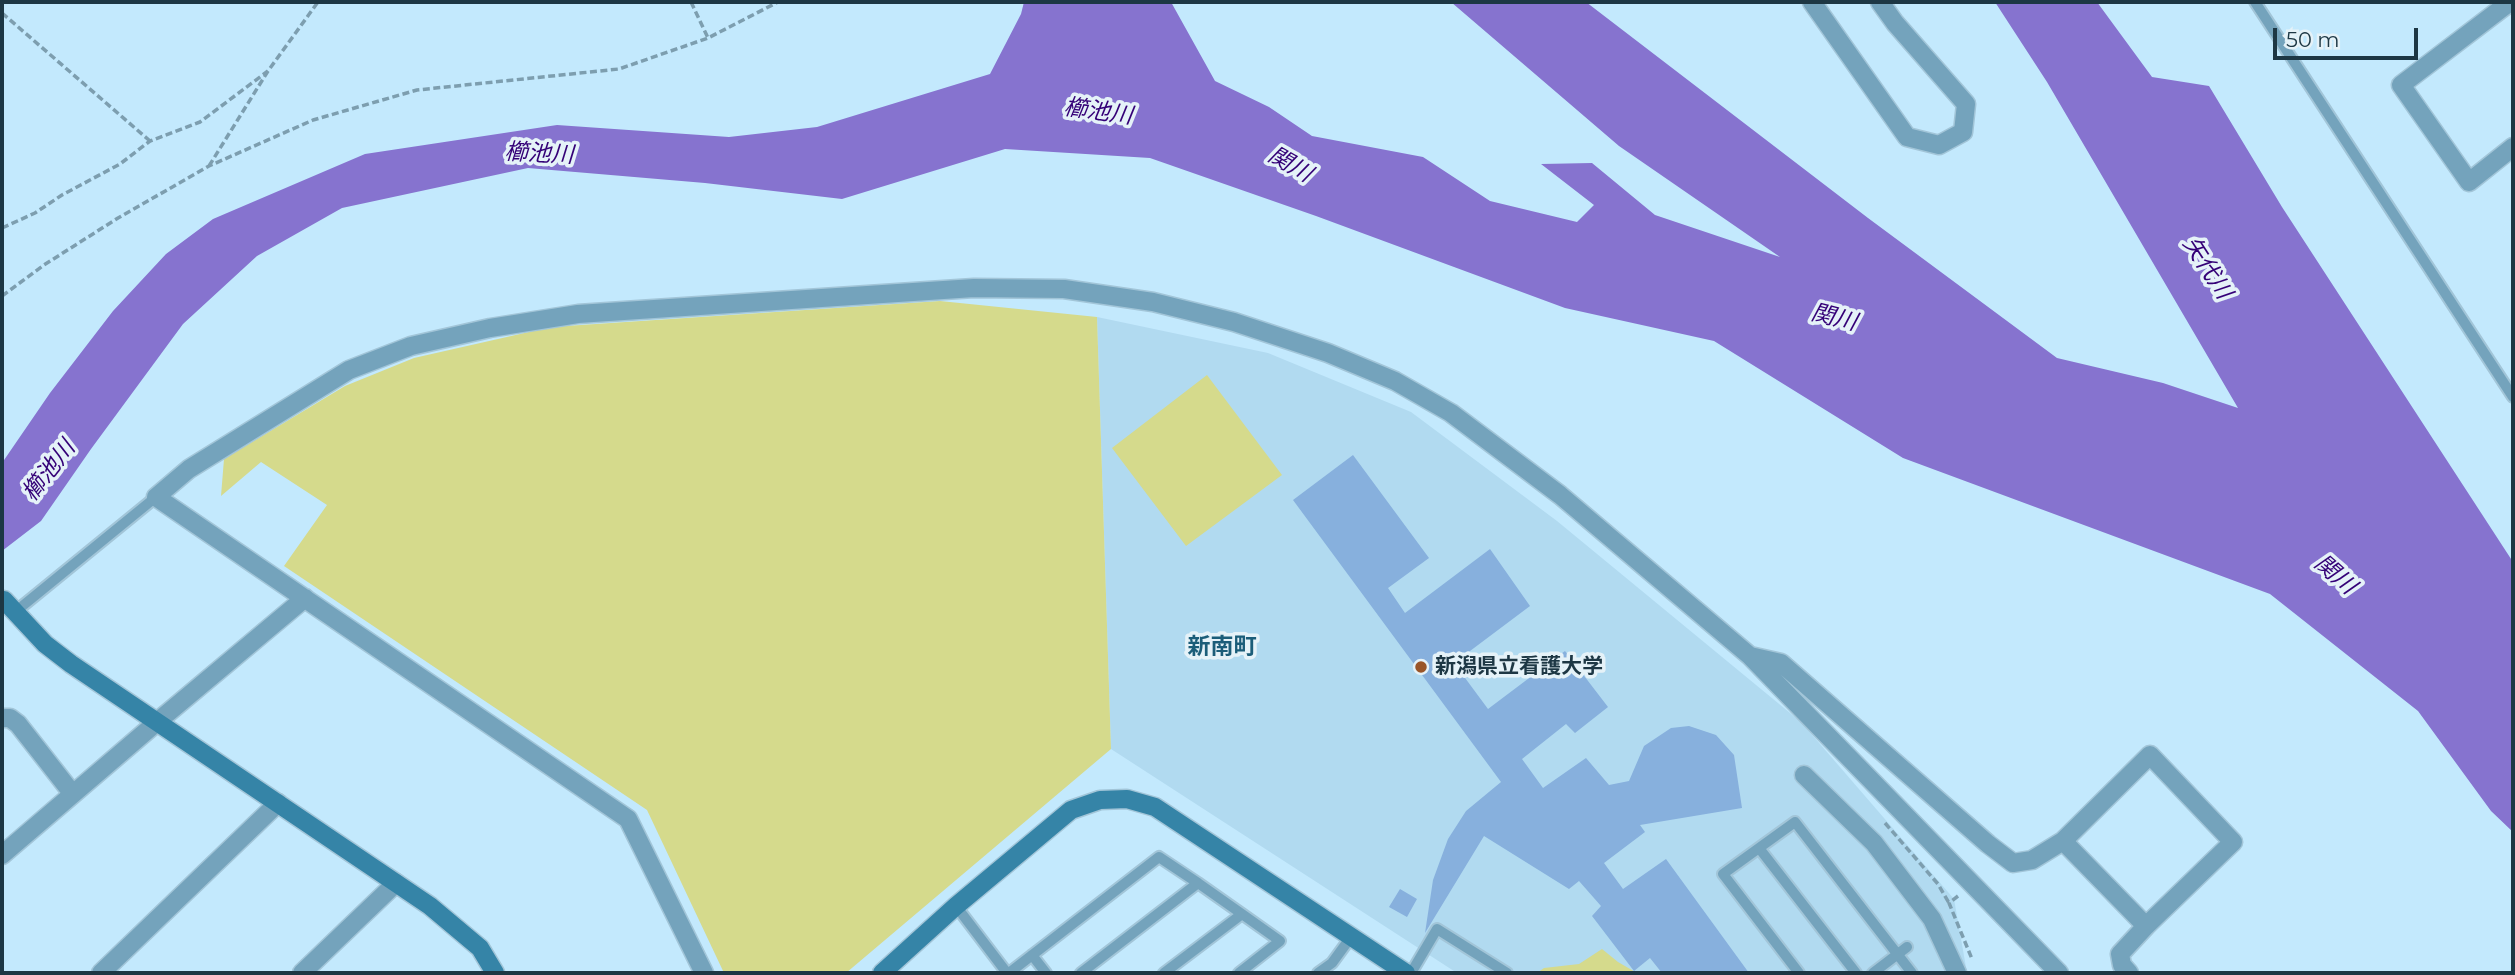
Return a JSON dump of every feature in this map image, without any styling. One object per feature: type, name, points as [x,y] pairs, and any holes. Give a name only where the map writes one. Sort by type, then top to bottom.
[{"type":"street","points":[[1812,2],[1907,137],[1939,145],[1963,132],[1966,104],[1880,2]]},
{"type":"street","points":[[2510,2],[2400,85],[2469,182],[2513,147]]},
{"type":"street","points":[[704,973],[628,819],[156,497],[189,469],[349,370],[411,346],[490,328],[578,314],[974,288],[1064,289],[1153,302],[1234,322],[1328,354],[1395,381],[1451,414],[1560,495],[1750,656],[2059,973]]},
{"type":"street","points":[[2,855],[305,598]]},
{"type":"street","points":[[7,603],[45,644],[63,657],[455,925],[480,948],[495,973]]},
{"type":"street","points":[[1750,656],[1781,663],[2013,863],[2032,860],[2063,841],[2150,755],[2234,842],[2120,954],[2122,965],[2129,973]]},
{"type":"street","points":[[2,718],[10,718],[18,724],[72,793]]},
{"type":"street","points":[[1804,775],[1874,843],[1932,919],[1957,973]]},
{"type":"street","points":[[883,973],[956,906],[1071,810],[1100,800],[1127,799],[1156,807],[1409,973]]},
{"type":"street","points":[[101,973],[278,803]]},
{"type":"street","points":[[2063,841],[2146,926]]},
{"type":"street","points":[[302,973],[396,883]]},
{"type":"lane","points":[[2255,2],[2513,397]]},
{"type":"lane","points":[[7,603],[156,497]]},
{"type":"lane","points":[[1799,973],[1723,874],[1795,822],[1912,973]]},
{"type":"lane","points":[[1759,848],[1856,973]]},
{"type":"lane","points":[[956,906],[1008,973],[1159,857],[1280,941],[1238,973]]},
{"type":"lane","points":[[1081,973],[1198,883]]},
{"type":"lane","points":[[1164,973],[1242,914]]},
{"type":"lane","points":[[1409,973],[1437,929],[1507,973]]},
{"type":"lane","points":[[1318,973],[1332,963],[1351,937]]},
{"type":"lane","points":[[1873,973],[1907,947]]},
{"type":"lane","points":[[1032,955],[1046,973]]},
{"type":"path","points":[[209,166],[268,71],[318,2]]},
{"type":"path","points":[[691,2],[708,38]]},
{"type":"path","points":[[2,296],[44,265],[118,218],[209,166],[313,120],[417,90],[620,69],[708,38],[778,2]]},
{"type":"path","points":[[2,13],[150,141]]},
{"type":"path","points":[[2,228],[35,213],[62,195],[120,164],[150,141],[200,122],[268,71]]},
{"type":"path","points":[[1974,884],[1949,903],[1975,968]]},
{"type":"shaded area","name":"新潟県立看護大学","points":[[1097,317],[1268,353],[1411,412],[1557,521],[1801,722],[1954,899],[1967,973],[1457,973],[1111,749]]},
{"type":"green space","points":[[940,301],[1097,317],[1111,749],[846,973],[724,973],[647,810],[284,566],[327,505],[261,462],[221,496],[224,459],[345,386],[414,358],[551,327]]},
{"type":"green space","points":[[1207,375],[1282,475],[1186,546],[1112,448]]},
{"type":"green space","points":[[1602,949],[1637,973],[1537,973],[1544,968],[1579,964]]},
{"type":"water","points":[[1024,2],[1171,2],[1215,81],[1269,107],[1312,136],[1423,157],[1490,201],[1577,222],[1594,205],[1541,164],[1592,163],[1655,215],[1780,257],[1619,146],[1451,2],[1586,2],[1868,218],[2057,358],[2163,383],[2238,408],[2047,82],[1995,2],[2097,2],[2152,77],[2209,86],[2282,207],[2513,562],[2513,832],[2491,811],[2418,711],[2270,594],[1903,458],[1714,341],[1565,308],[1150,158],[1005,149],[842,199],[705,183],[528,168],[342,208],[257,256],[183,324],[41,521],[2,551],[2,463],[50,393],[113,311],[166,254],[213,219],[365,154],[557,125],[729,137],[817,127],[990,74],[1021,14]]},
{"type":"building","points":[[1353,455],[1429,558],[1388,588],[1405,613],[1490,549],[1530,606],[1454,663],[1488,709],[1565,651],[1608,707],[1575,733],[1566,724],[1522,759],[1543,788],[1586,758],[1609,785],[1629,781],[1644,746],[1671,728],[1689,726],[1716,735],[1734,755],[1742,808],[1640,825],[1645,832],[1604,863],[1623,889],[1666,859],[1749,973],[1662,973],[1650,958],[1634,971],[1592,916],[1601,906],[1579,881],[1569,889],[1484,836],[1425,933],[1433,880],[1448,839],[1466,811],[1501,782],[1293,500]]},
{"type":"building","points":[[1400,889],[1417,899],[1407,917],[1389,907]]},
{"type":"place","name":"新潟県立看護大学","points":[[1421,667]]},
{"type":"district","name":"新南町","points":[[1222,647]]},
{"type":"water label","name":"櫛池川","points":[[1098,112]]},
{"type":"water label","name":"櫛池川","points":[[539,154]]},
{"type":"water label","name":"関川","points":[[1290,165]]},
{"type":"water label","name":"矢代川","points":[[2207,268]]},
{"type":"water label","name":"関川","points":[[1834,318]]},
{"type":"water label","name":"櫛池川","points":[[49,471]]},
{"type":"water label","name":"関川","points":[[2335,575]]}]
